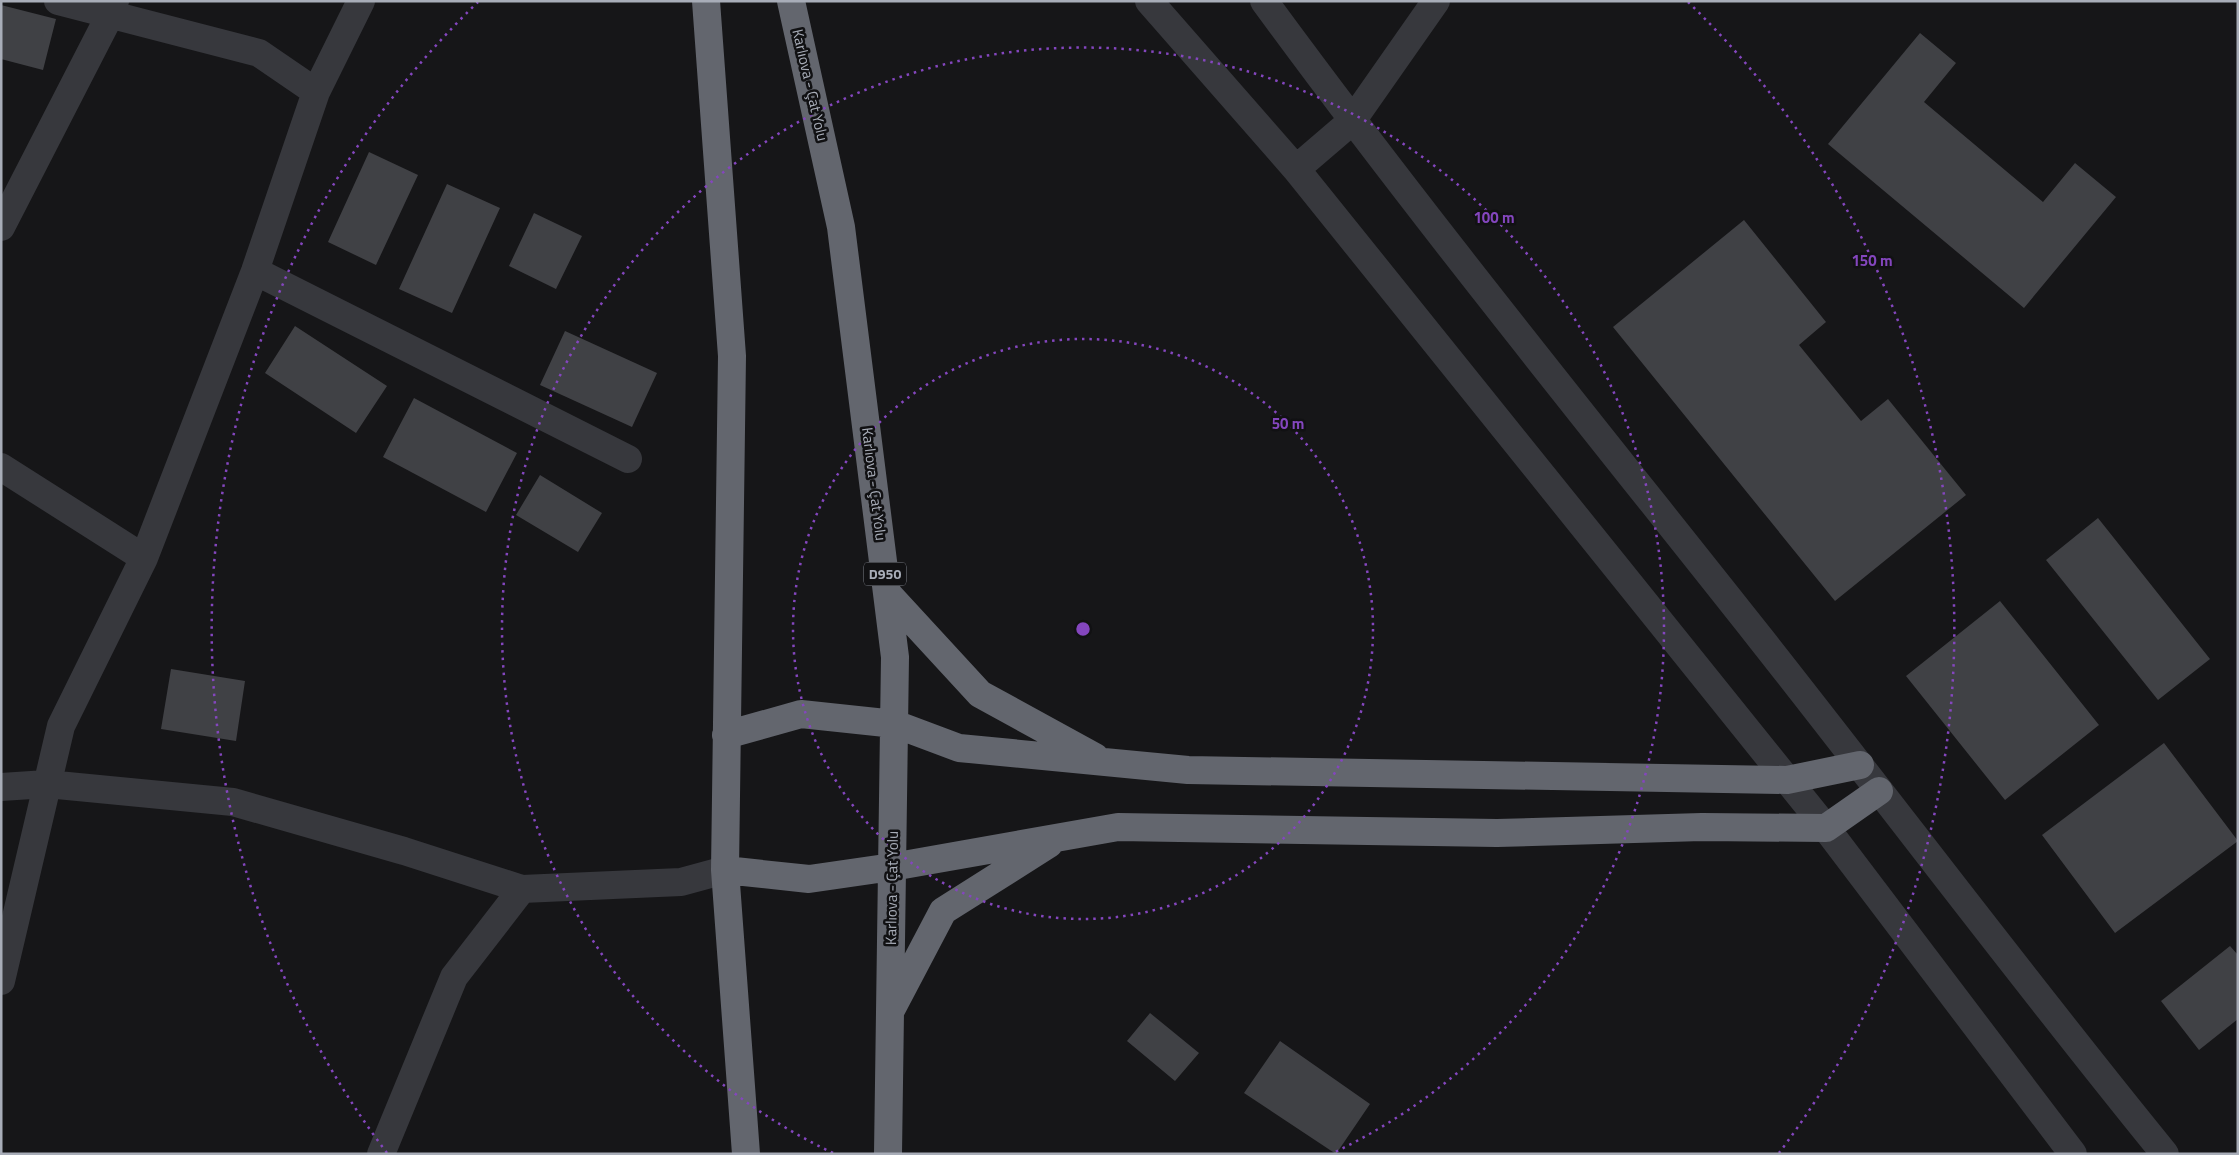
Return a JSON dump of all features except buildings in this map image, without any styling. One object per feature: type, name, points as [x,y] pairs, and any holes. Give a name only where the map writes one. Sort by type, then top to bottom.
[{"type":"highway","points":[[706,1],[732,356],[725,870],[746,1154]]},
{"type":"highway","name":"Karlıova - Çat Yolu","points":[[791,1],[842,227],[895,657],[888,1154]]},
{"type":"highway","points":[[887,593],[980,694],[1105,762]]},
{"type":"highway","points":[[726,734],[801,714],[894,724],[959,748],[1188,770],[1786,780],[1860,765]]},
{"type":"highway","points":[[725,870],[809,879],[892,867],[1118,827],[1498,833],[1702,827],[1826,828],[1879,791]]},
{"type":"highway","points":[[890,1011],[943,911],[1060,838]]},
{"type":"street","points":[[58,1],[112,8],[259,53],[316,92]]},
{"type":"street","points":[[1,981],[61,726],[144,558],[255,271],[316,92],[361,1]]},
{"type":"street","points":[[1148,1],[1296,170],[1826,828],[2074,1154]]},
{"type":"street","points":[[1264,1],[1352,121],[1860,765],[2064,1030],[2165,1154]]},
{"type":"street","points":[[1296,170],[1352,121],[1436,1]]},
{"type":"street","points":[[1,227],[112,8]]},
{"type":"street","points":[[255,271],[628,459]]},
{"type":"street","points":[[1,467],[144,558]]},
{"type":"street","points":[[1,787],[47,784],[233,802],[404,851],[522,889],[681,882],[725,870]]},
{"type":"street","points":[[381,1154],[454,976],[522,889]]}]
